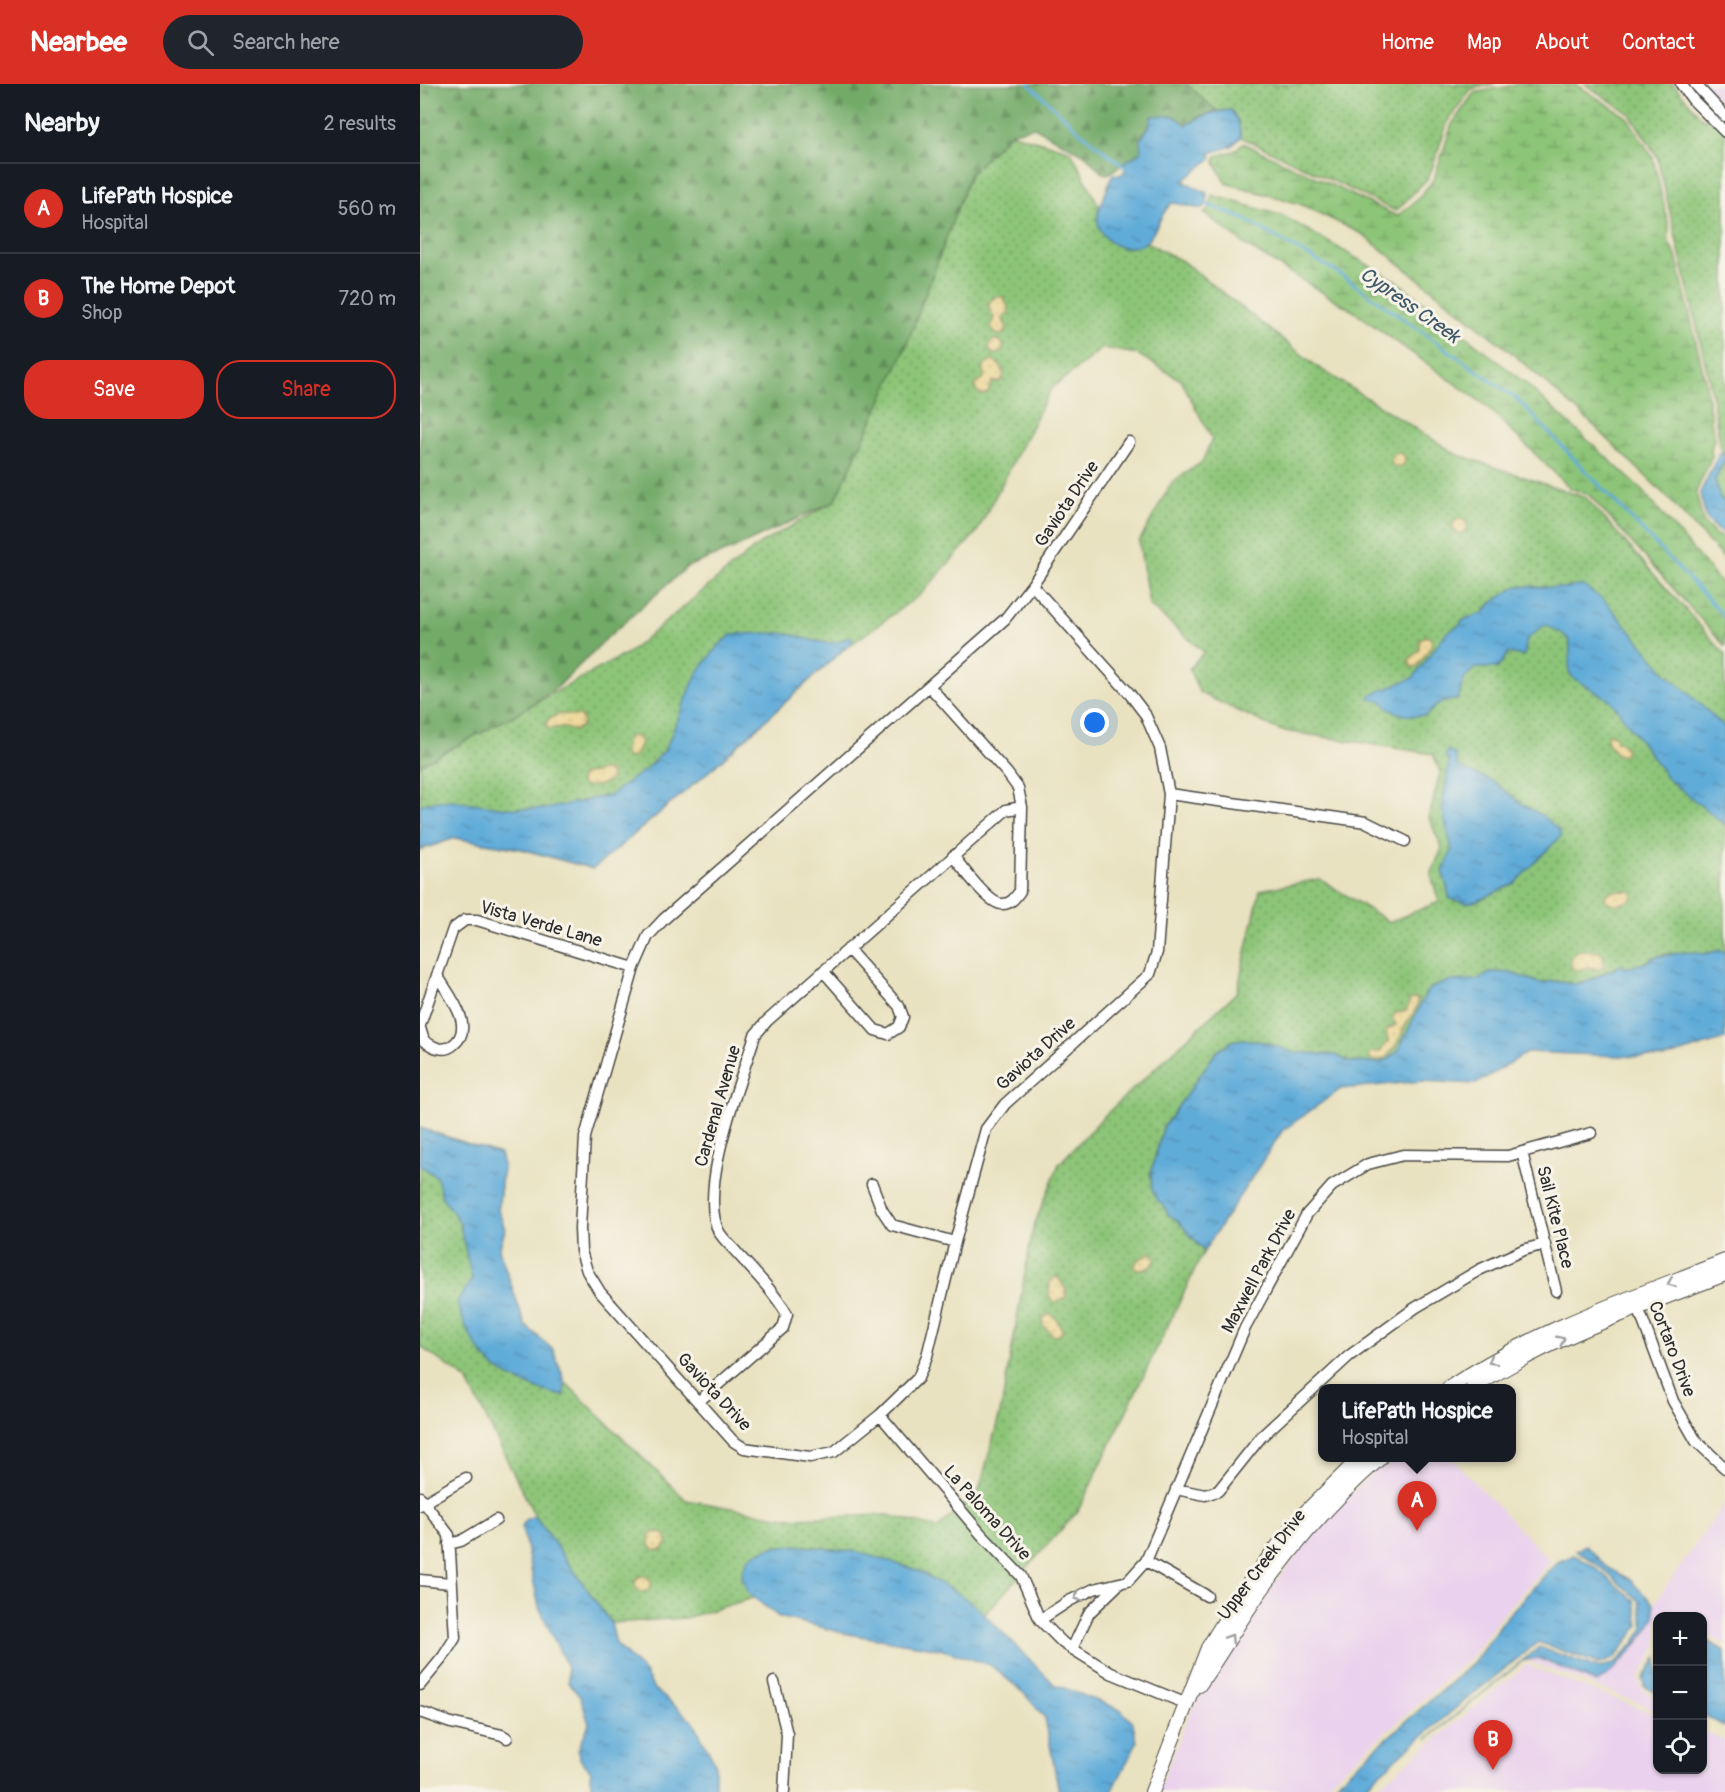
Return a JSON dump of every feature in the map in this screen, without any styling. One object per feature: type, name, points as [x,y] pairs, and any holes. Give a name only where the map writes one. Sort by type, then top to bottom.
[{"type":"street","points":[[1681,84],[1693,100],[1725,132]]},
{"type":"street","points":[[1695,84],[1725,116]]},
{"type":"street","name":"Gaviota Drive","points":[[1032,585],[1129,693],[1145,714],[1160,748],[1169,794],[1157,952],[1150,974],[1005,1104],[987,1129],[955,1242],[927,1356],[918,1378],[880,1415],[834,1452],[810,1457],[744,1448],[734,1441],[698,1402],[600,1292],[587,1271],[581,1251],[580,1228],[585,1137],[634,968],[648,936],[664,919],[1005,619],[1032,585],[1129,442]]},
{"type":"street","points":[[930,687],[1007,772],[1018,788],[1022,807],[1020,891],[1013,901],[1002,904],[992,901],[953,856]]},
{"type":"street","points":[[1169,794],[1366,822],[1405,841]]},
{"type":"street","name":"Cardenal Avenue","points":[[698,1402],[783,1328],[787,1314],[778,1299],[719,1232],[714,1213],[713,1188],[716,1163],[755,1035],[767,1021],[1006,810],[1022,807]]},
{"type":"street","name":"Vista Verde Lane","points":[[437,975],[460,1014],[464,1028],[460,1040],[448,1049],[436,1049],[424,1041],[420,1026],[437,975],[453,929],[465,920],[477,920],[634,968]]},
{"type":"street","points":[[823,971],[875,1030],[888,1034],[899,1027],[903,1017],[899,1006],[848,949]]},
{"type":"street","name":"Maxwell Park Drive","points":[[1040,1620],[1069,1601],[1094,1589],[1128,1581],[1146,1561],[1245,1328],[1307,1214],[1332,1186],[1368,1164],[1403,1155],[1508,1156],[1592,1133]]},
{"type":"street","name":"Sail Kite Place","points":[[1522,1152],[1556,1291]]},
{"type":"street","points":[[872,1184],[882,1210],[892,1225],[955,1242]]},
{"type":"street","points":[[1319,1384],[1349,1356],[1415,1308],[1479,1270],[1523,1250],[1545,1244]]},
{"type":"street","points":[[1481,1384],[1521,1360],[1725,1261]]},
{"type":"street","points":[[1457,1384],[1513,1349],[1570,1321],[1725,1275]]},
{"type":"street","name":"Cortaro Drive","points":[[1636,1303],[1673,1401],[1696,1440],[1725,1468]]},
{"type":"street","points":[[1176,1489],[1205,1496],[1218,1491],[1261,1437],[1318,1385]]},
{"type":"street","name":"La Paloma Drive","points":[[880,1415],[981,1534],[1021,1576],[1040,1620],[1063,1642],[1111,1673],[1187,1704]]},
{"type":"street","name":"Upper Creek Drive","points":[[1152,1792],[1208,1648],[1244,1590],[1304,1514],[1356,1462]]},
{"type":"street","name":"Upper Creek Drive","points":[[1187,1704],[1257,1596],[1288,1555],[1329,1507],[1376,1462]]},
{"type":"street","points":[[420,1685],[455,1638],[448,1535],[421,1501],[466,1478]]},
{"type":"street","points":[[449,1544],[460,1541],[496,1520]]},
{"type":"street","points":[[1146,1561],[1207,1596]]},
{"type":"street","points":[[420,1580],[450,1583]]},
{"type":"street","name":"Maxwell Park Drive","points":[[1072,1648],[1089,1613],[1120,1583]]},
{"type":"street","points":[[774,1682],[787,1734],[784,1792]]},
{"type":"street","points":[[420,1712],[451,1724],[507,1738]]},
{"type":"shaded area","points":[[1702,84],[1725,84],[1725,95],[1718,101]]},
{"type":"shaded area","points":[[1384,1462],[1455,1462],[1551,1562],[1500,1617],[1471,1657],[1326,1785],[1311,1792],[1158,1792],[1190,1713],[1262,1600],[1320,1526]]},
{"type":"shaded area","points":[[1725,1503],[1725,1645],[1707,1634],[1707,1612],[1655,1612],[1654,1604]]},
{"type":"shaded area","points":[[1653,1620],[1653,1654],[1638,1679],[1642,1690],[1653,1696],[1653,1708],[1528,1661],[1538,1658],[1597,1683],[1627,1656]]},
{"type":"shaded area","points":[[1526,1665],[1653,1713],[1653,1774],[1707,1774],[1707,1733],[1725,1740],[1725,1792],[1371,1792]]},
{"type":"green space","points":[[420,84],[1186,84],[1217,111],[1200,116],[1187,125],[1174,116],[1150,123],[1142,135],[1141,152],[1108,174],[1102,173],[1085,155],[1034,127],[1010,133],[970,174],[905,349],[835,501],[733,549],[687,567],[607,638],[558,687],[522,711],[420,765]]},
{"type":"green space","points":[[1186,84],[1495,84],[1471,89],[1448,121],[1429,177],[1396,211],[1241,137],[1238,121],[1231,110],[1217,111]]},
{"type":"green space","points":[[1519,84],[1577,85],[1627,117],[1653,158],[1669,227],[1668,241],[1676,256],[1705,380],[1714,439],[1711,449],[1712,456],[1696,492],[1703,522],[1725,540],[1725,560],[1666,496],[1590,422],[1512,353],[1362,234],[1300,204],[1226,183],[1215,163],[1216,156],[1234,151],[1243,143],[1397,216],[1415,202],[1434,179],[1452,124],[1474,93]]},
{"type":"green space","points":[[1585,84],[1673,84],[1704,120],[1725,103],[1725,455],[1721,450],[1709,379],[1657,156],[1630,114]]},
{"type":"green space","points":[[1010,133],[1071,151],[1099,206],[1097,220],[1121,248],[1133,247],[1146,242],[1182,261],[1319,368],[1456,454],[1586,498],[1725,654],[1725,952],[1661,955],[1639,966],[1630,968],[1621,965],[1592,979],[1574,984],[1553,981],[1540,983],[1511,973],[1492,972],[1477,980],[1450,981],[1433,987],[1426,993],[1398,1051],[1389,1059],[1378,1063],[1349,1062],[1336,1055],[1291,1052],[1268,1043],[1243,1039],[1232,1041],[1216,1052],[1163,1128],[1151,1173],[1152,1189],[1157,1200],[1204,1251],[1078,1511],[985,1614],[966,1599],[917,1570],[858,1552],[795,1545],[750,1557],[745,1566],[744,1579],[748,1593],[756,1597],[685,1618],[611,1623],[535,1516],[467,1380],[420,1346],[420,1128],[500,1154],[503,1167],[498,1210],[505,1229],[499,1250],[525,1325],[553,1350],[565,1382],[686,1500],[790,1518],[888,1515],[938,1528],[979,1491],[1001,1409],[1033,1228],[1059,1164],[1104,1116],[1237,992],[1260,890],[1320,879],[1389,922],[1439,902],[1431,875],[1442,848],[1429,818],[1440,772],[1433,754],[1279,730],[1200,693],[1189,669],[1204,652],[1149,605],[1139,542],[1172,482],[1202,462],[1212,439],[1181,380],[1137,354],[1103,348],[1051,389],[977,532],[921,594],[842,651],[715,766],[593,869],[522,849],[455,838],[420,850],[420,765],[628,653],[758,545],[835,501],[905,349],[970,174]]},
{"type":"green space","points":[[1212,195],[1283,216],[1398,282],[1525,383],[1641,489],[1725,588],[1725,646],[1589,495],[1570,488],[1485,405],[1353,311],[1248,247],[1204,213],[1211,206]]},
{"type":"green space","points":[[1725,459],[1725,502],[1720,498],[1715,480]]},
{"type":"sand","points":[[995,297],[1003,297],[1009,309],[1008,314],[1002,318],[1007,328],[1002,335],[996,334],[991,328],[994,317],[989,309],[989,303]]},
{"type":"sand","points":[[993,340],[999,340],[1003,347],[999,354],[993,354],[989,350],[989,344]]},
{"type":"sand","points":[[991,361],[1001,367],[1003,378],[1000,382],[992,382],[988,393],[981,395],[975,385],[984,378],[984,365]]},
{"type":"sand","points":[[1398,453],[1403,455],[1405,460],[1403,465],[1398,467],[1393,465],[1391,460],[1393,455]]},
{"type":"sand","points":[[1457,519],[1463,519],[1467,526],[1463,533],[1457,533],[1453,529],[1453,523]]},
{"type":"sand","points":[[1426,636],[1432,639],[1431,646],[1418,666],[1411,667],[1409,660],[1419,650],[1420,640]]},
{"type":"sand","points":[[558,714],[580,716],[583,721],[582,726],[574,731],[562,727],[548,729],[547,721]]},
{"type":"sand","points":[[1611,733],[1626,750],[1623,755],[1617,755],[1607,741],[1607,735]]},
{"type":"sand","points":[[631,736],[637,737],[641,742],[636,755],[629,758],[626,757],[625,749],[627,740]]},
{"type":"sand","points":[[602,769],[611,773],[611,779],[596,785],[581,785],[580,779],[584,774],[595,773]]},
{"type":"sand","points":[[1612,891],[1630,891],[1633,898],[1623,903],[1608,902],[1605,895]]},
{"type":"sand","points":[[1583,950],[1600,952],[1604,958],[1603,966],[1599,969],[1587,967],[1581,970],[1574,969],[1571,966],[1572,958],[1575,953]]},
{"type":"sand","points":[[1414,998],[1418,1000],[1417,1006],[1390,1054],[1385,1058],[1370,1060],[1369,1056],[1372,1052],[1380,1051],[1388,1041],[1386,1030],[1396,1025],[1392,1018],[1396,1013],[1406,1011],[1410,1000]]},
{"type":"sand","points":[[1151,1252],[1156,1259],[1150,1267],[1135,1268],[1136,1262]]},
{"type":"sand","points":[[1057,1276],[1066,1290],[1066,1297],[1057,1303],[1049,1296],[1050,1281]]},
{"type":"sand","points":[[1050,1314],[1055,1317],[1062,1330],[1060,1335],[1054,1336],[1043,1325],[1043,1318]]},
{"type":"sand","points":[[658,1532],[664,1535],[667,1541],[664,1547],[658,1550],[652,1547],[649,1541],[652,1535]]},
{"type":"sand","points":[[643,1576],[649,1578],[651,1584],[649,1590],[643,1592],[637,1590],[635,1584],[637,1578]]},
{"type":"water","points":[[1231,110],[1238,121],[1241,137],[1232,146],[1210,153],[1212,158],[1183,181],[1207,193],[1207,204],[1198,208],[1172,203],[1150,238],[1139,245],[1119,246],[1107,239],[1098,222],[1101,204],[1113,174],[1120,175],[1125,171],[1125,162],[1141,152],[1140,140],[1149,127],[1152,116],[1174,116],[1187,125],[1208,114]]},
{"type":"water","points":[[1721,450],[1725,459],[1715,480],[1720,498],[1725,502],[1725,534],[1717,530],[1706,518],[1700,493]]},
{"type":"water","points":[[1517,586],[1567,588],[1584,586],[1606,602],[1667,674],[1725,727],[1725,825],[1668,779],[1611,701],[1573,678],[1569,672],[1570,641],[1562,633],[1545,625],[1527,639],[1524,656],[1508,653],[1498,668],[1475,668],[1464,679],[1458,699],[1439,703],[1427,715],[1414,716],[1396,713],[1383,702],[1369,699],[1370,695],[1413,678],[1446,633],[1465,619],[1483,613],[1493,602]]},
{"type":"water","points":[[781,633],[824,643],[841,641],[850,636],[852,642],[715,766],[593,869],[522,849],[455,838],[420,850],[420,805],[430,802],[451,800],[507,808],[545,809],[610,795],[646,769],[665,750],[697,673],[719,645],[733,634]]},
{"type":"water","points":[[1448,750],[1455,754],[1458,767],[1494,782],[1525,806],[1540,814],[1559,830],[1561,836],[1514,884],[1477,901],[1467,903],[1450,899],[1443,872],[1452,850],[1442,809],[1449,761],[1445,756]]},
{"type":"water","points":[[1720,950],[1725,952],[1725,1039],[1665,1058],[1528,1052],[1476,1084],[1422,1081],[1341,1089],[1282,1131],[1204,1251],[1179,1222],[1168,1214],[1152,1189],[1151,1173],[1163,1128],[1216,1052],[1232,1041],[1243,1039],[1268,1043],[1291,1052],[1336,1055],[1349,1062],[1378,1063],[1389,1059],[1398,1051],[1426,993],[1433,987],[1450,981],[1477,980],[1492,972],[1511,973],[1540,983],[1553,981],[1574,984],[1592,979],[1621,965],[1626,968],[1645,963],[1654,957],[1687,952],[1705,954]]},
{"type":"water","points":[[420,1128],[500,1154],[503,1167],[498,1210],[505,1229],[499,1250],[525,1325],[553,1350],[565,1382],[564,1396],[525,1384],[497,1369],[479,1350],[470,1335],[457,1302],[472,1279],[459,1221],[442,1197],[437,1177],[420,1165]]},
{"type":"water","points":[[535,1516],[611,1623],[616,1644],[645,1673],[654,1689],[693,1721],[715,1763],[715,1792],[587,1792],[591,1785],[591,1771],[579,1758],[578,1750],[589,1724],[581,1698],[568,1682],[567,1667],[539,1607],[522,1527],[526,1519]]},
{"type":"water","points":[[795,1545],[858,1552],[917,1570],[976,1606],[1054,1684],[1121,1710],[1133,1723],[1137,1742],[1112,1792],[1059,1792],[1045,1718],[1023,1692],[990,1665],[940,1649],[848,1634],[779,1617],[748,1593],[742,1577],[743,1569],[750,1557],[773,1547]]},
{"type":"water","points":[[1585,1545],[1607,1567],[1629,1579],[1654,1604],[1653,1620],[1647,1631],[1627,1656],[1597,1683],[1538,1658],[1522,1661],[1427,1739],[1539,1647],[1598,1668],[1616,1663],[1635,1642],[1644,1628],[1640,1601],[1594,1562],[1576,1551]]},
{"type":"water","points":[[1574,1555],[1592,1565],[1635,1601],[1639,1626],[1615,1658],[1599,1664],[1538,1642],[1452,1711],[1358,1792],[1326,1792],[1475,1661],[1504,1620],[1547,1573],[1558,1562]]},
{"type":"water","points":[[1707,1641],[1725,1651],[1725,1727],[1707,1716]]},
{"type":"water","points":[[1653,1663],[1653,1691],[1644,1686],[1643,1679]]},
{"type":"waterway","name":"Cypress Creek","points":[[1029,84],[1079,131],[1127,169]]},
{"type":"waterway","name":"Cypress Creek","points":[[1204,203],[1244,219],[1337,272],[1517,399],[1725,617]]},
{"type":"place","name":"LifePath Hospice","points":[[1417,1531]]},
{"type":"place","name":"The Home Depot","points":[[1493,1770]]}]
